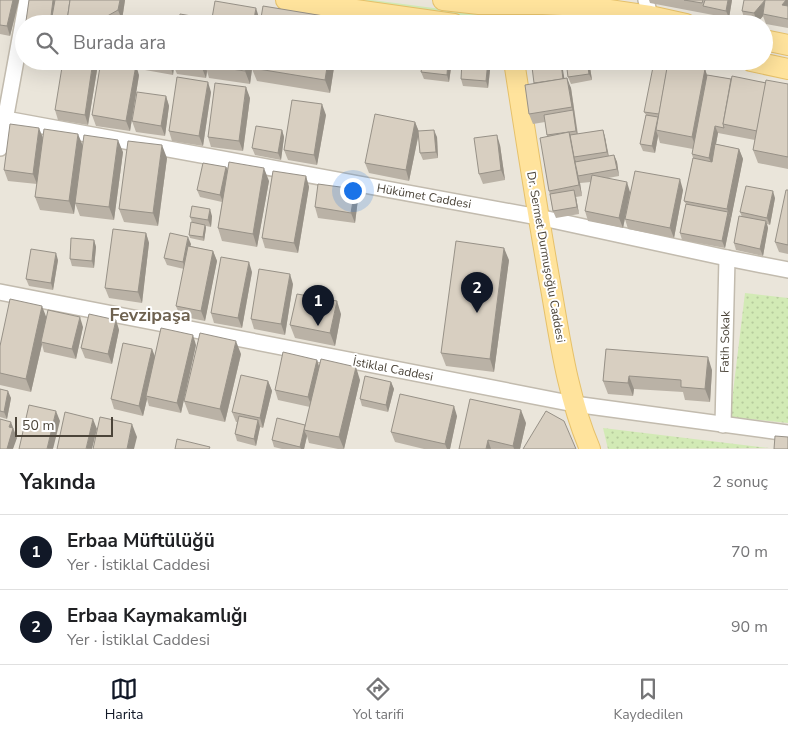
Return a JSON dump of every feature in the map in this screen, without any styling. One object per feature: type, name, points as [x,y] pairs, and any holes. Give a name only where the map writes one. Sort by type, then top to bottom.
[{"type":"main road","points":[[286,0],[391,15]]},
{"type":"main road","points":[[443,0],[507,10],[544,4],[648,8],[665,15]]},
{"type":"main road","points":[[773,42],[788,45]]},
{"type":"main road","points":[[773,66],[788,69]]},
{"type":"main road","name":"Dr. Sermet Durmuşoğlu Caddesi","points":[[515,70],[538,217],[560,341],[574,404],[590,449]]},
{"type":"street","points":[[24,15],[27,0]]},
{"type":"street","points":[[0,148],[2,119],[15,57]]},
{"type":"street","name":"Hükümet Caddesi","points":[[2,119],[538,217],[788,270]]},
{"type":"street","name":"Fatih Sokak","points":[[722,425],[727,258]]},
{"type":"street","name":"İstiklal Caddesi","points":[[0,292],[574,404],[788,433]]},
{"type":"shaded area","points":[[0,0],[788,0],[788,449],[0,449]]},
{"type":"green space","points":[[339,0],[372,0],[487,15],[450,15]]},
{"type":"green space","points":[[745,293],[788,298],[788,423],[730,417]]},
{"type":"green space","points":[[603,428],[769,448],[608,449]]},
{"type":"building","points":[[0,0],[13,0],[7,26],[0,25]]},
{"type":"building","points":[[29,0],[53,0],[51,15],[27,15]]},
{"type":"building","points":[[55,0],[70,0],[68,15],[52,15]]},
{"type":"building","points":[[70,0],[120,0],[118,10],[109,15],[68,15]]},
{"type":"building","points":[[684,0],[703,0],[702,3]]},
{"type":"building","points":[[705,0],[728,0],[726,11],[703,6]]},
{"type":"building","points":[[744,0],[765,0],[754,13],[742,11]]},
{"type":"building","points":[[765,0],[786,0],[782,5],[788,6],[788,19],[763,14]]},
{"type":"building","points":[[215,1],[256,8],[255,15],[213,15]]},
{"type":"building","points":[[263,6],[318,15],[262,15]]},
{"type":"building","points":[[62,70],[92,70],[85,115],[55,110]]},
{"type":"building","points":[[100,70],[135,70],[126,121],[92,115]]},
{"type":"building","points":[[264,70],[327,70],[325,80]]},
{"type":"building","points":[[421,70],[447,70],[447,75],[421,72]]},
{"type":"building","points":[[462,70],[487,70],[486,81],[461,79]]},
{"type":"building","points":[[532,70],[562,70],[563,79],[534,83]]},
{"type":"building","points":[[567,70],[588,70],[589,74],[568,77]]},
{"type":"building","points":[[652,70],[667,70],[659,114],[644,112]]},
{"type":"building","points":[[667,70],[705,70],[692,137],[656,130]]},
{"type":"building","points":[[707,75],[731,79],[723,124],[724,128],[715,126],[709,158],[692,154]]},
{"type":"building","points":[[732,76],[766,83],[757,131],[723,124]]},
{"type":"building","points":[[177,77],[208,82],[199,136],[169,131]]},
{"type":"building","points":[[567,78],[572,107],[529,114],[525,85]]},
{"type":"building","points":[[766,80],[788,84],[788,157],[753,150]]},
{"type":"building","points":[[215,83],[246,87],[239,141],[208,137]]},
{"type":"building","points":[[137,92],[166,96],[161,126],[132,121]]},
{"type":"building","points":[[292,100],[322,104],[314,155],[284,150]]},
{"type":"building","points":[[573,110],[576,131],[547,135],[544,115]]},
{"type":"building","points":[[375,114],[415,122],[406,170],[365,163]]},
{"type":"building","points":[[646,115],[658,117],[652,146],[640,144]]},
{"type":"building","points":[[10,124],[39,128],[33,174],[4,170]]},
{"type":"building","points":[[256,126],[282,130],[278,153],[252,148]]},
{"type":"building","points":[[44,129],[78,134],[69,201],[35,197]]},
{"type":"building","points":[[434,130],[436,152],[420,153],[418,131]]},
{"type":"building","points":[[603,130],[607,152],[574,157],[570,135]]},
{"type":"building","points":[[569,132],[579,185],[549,191],[540,138]]},
{"type":"building","points":[[84,135],[118,140],[109,207],[75,203]]},
{"type":"building","points":[[497,135],[501,170],[479,174],[474,138]]},
{"type":"building","points":[[128,141],[162,145],[153,213],[119,209]]},
{"type":"building","points":[[715,144],[739,149],[727,209],[684,201],[693,158],[712,162]]},
{"type":"building","points":[[614,155],[617,169],[578,176],[575,162]]},
{"type":"building","points":[[229,162],[264,168],[253,234],[218,228]]},
{"type":"building","points":[[203,163],[226,167],[220,195],[197,190]]},
{"type":"building","points":[[273,171],[306,176],[294,243],[262,238]]},
{"type":"building","points":[[635,171],[680,179],[670,228],[625,219]]},
{"type":"building","points":[[592,175],[627,182],[619,218],[585,211]]},
{"type":"building","points":[[318,184],[355,189],[351,213],[315,207]]},
{"type":"building","points":[[746,186],[773,191],[767,218],[740,212]]},
{"type":"building","points":[[574,190],[577,207],[553,211],[550,194]]},
{"type":"building","points":[[786,190],[788,190],[788,245],[775,242]]},
{"type":"building","points":[[686,204],[728,212],[722,241],[680,233]]},
{"type":"building","points":[[192,206],[210,209],[208,220],[190,217]]},
{"type":"building","points":[[739,216],[766,221],[760,249],[734,243]]},
{"type":"building","points":[[191,222],[205,225],[203,237],[189,235]]},
{"type":"building","points":[[113,229],[146,233],[138,292],[105,288]]},
{"type":"building","points":[[170,233],[188,237],[183,262],[164,258]]},
{"type":"building","points":[[71,238],[94,240],[92,261],[70,259]]},
{"type":"building","points":[[456,241],[504,248],[490,359],[441,353]]},
{"type":"building","points":[[188,246],[213,251],[201,311],[176,306]]},
{"type":"building","points":[[31,249],[56,253],[51,283],[26,279]]},
{"type":"building","points":[[221,257],[249,262],[238,318],[211,313]]},
{"type":"building","points":[[259,269],[290,274],[281,324],[251,319]]},
{"type":"building","points":[[297,294],[337,301],[330,333],[290,325]]},
{"type":"building","points":[[10,299],[42,306],[26,379],[0,373],[0,346]]},
{"type":"building","points":[[48,310],[80,317],[72,349],[41,342]]},
{"type":"building","points":[[89,314],[116,320],[108,354],[81,348]]},
{"type":"building","points":[[161,328],[193,335],[177,403],[146,396]]},
{"type":"building","points":[[200,333],[236,341],[220,409],[184,401]]},
{"type":"building","points":[[123,343],[152,349],[139,406],[111,399]]},
{"type":"building","points":[[606,349],[708,357],[705,389],[681,387],[681,380],[629,376],[628,383],[603,381]]},
{"type":"building","points":[[283,352],[317,360],[308,397],[275,390]]},
{"type":"building","points":[[321,359],[356,367],[339,437],[304,430]]},
{"type":"building","points":[[241,375],[268,381],[260,418],[232,412]]},
{"type":"building","points":[[365,376],[391,382],[386,405],[360,399]]},
{"type":"building","points":[[0,389],[8,391],[4,412],[0,411]]},
{"type":"building","points":[[400,394],[454,406],[445,444],[391,432]]},
{"type":"building","points":[[470,399],[521,410],[513,446],[488,440],[486,449],[459,449]]},
{"type":"building","points":[[29,405],[56,411],[47,449],[19,449]]},
{"type":"building","points":[[546,411],[564,421],[576,449],[523,449]]},
{"type":"building","points":[[65,412],[93,419],[86,449],[57,449]]},
{"type":"building","points":[[239,416],[258,420],[254,439],[235,434]]},
{"type":"building","points":[[100,417],[132,424],[127,449],[93,449]]},
{"type":"building","points":[[277,418],[305,425],[300,447],[272,440]]},
{"type":"building","points":[[0,419],[11,422],[9,427],[13,428],[7,449],[0,449]]},
{"type":"building","points":[[775,436],[788,437],[788,449],[774,449]]},
{"type":"building","points":[[177,439],[210,447],[209,449],[175,449]]},
{"type":"place","name":"Erbaa Kaymakamlığı","points":[[477,313]]},
{"type":"place","name":"Erbaa Müftülüğü","points":[[318,326]]},
{"type":"district","name":"Fevzipaşa","points":[[150,315]]}]
